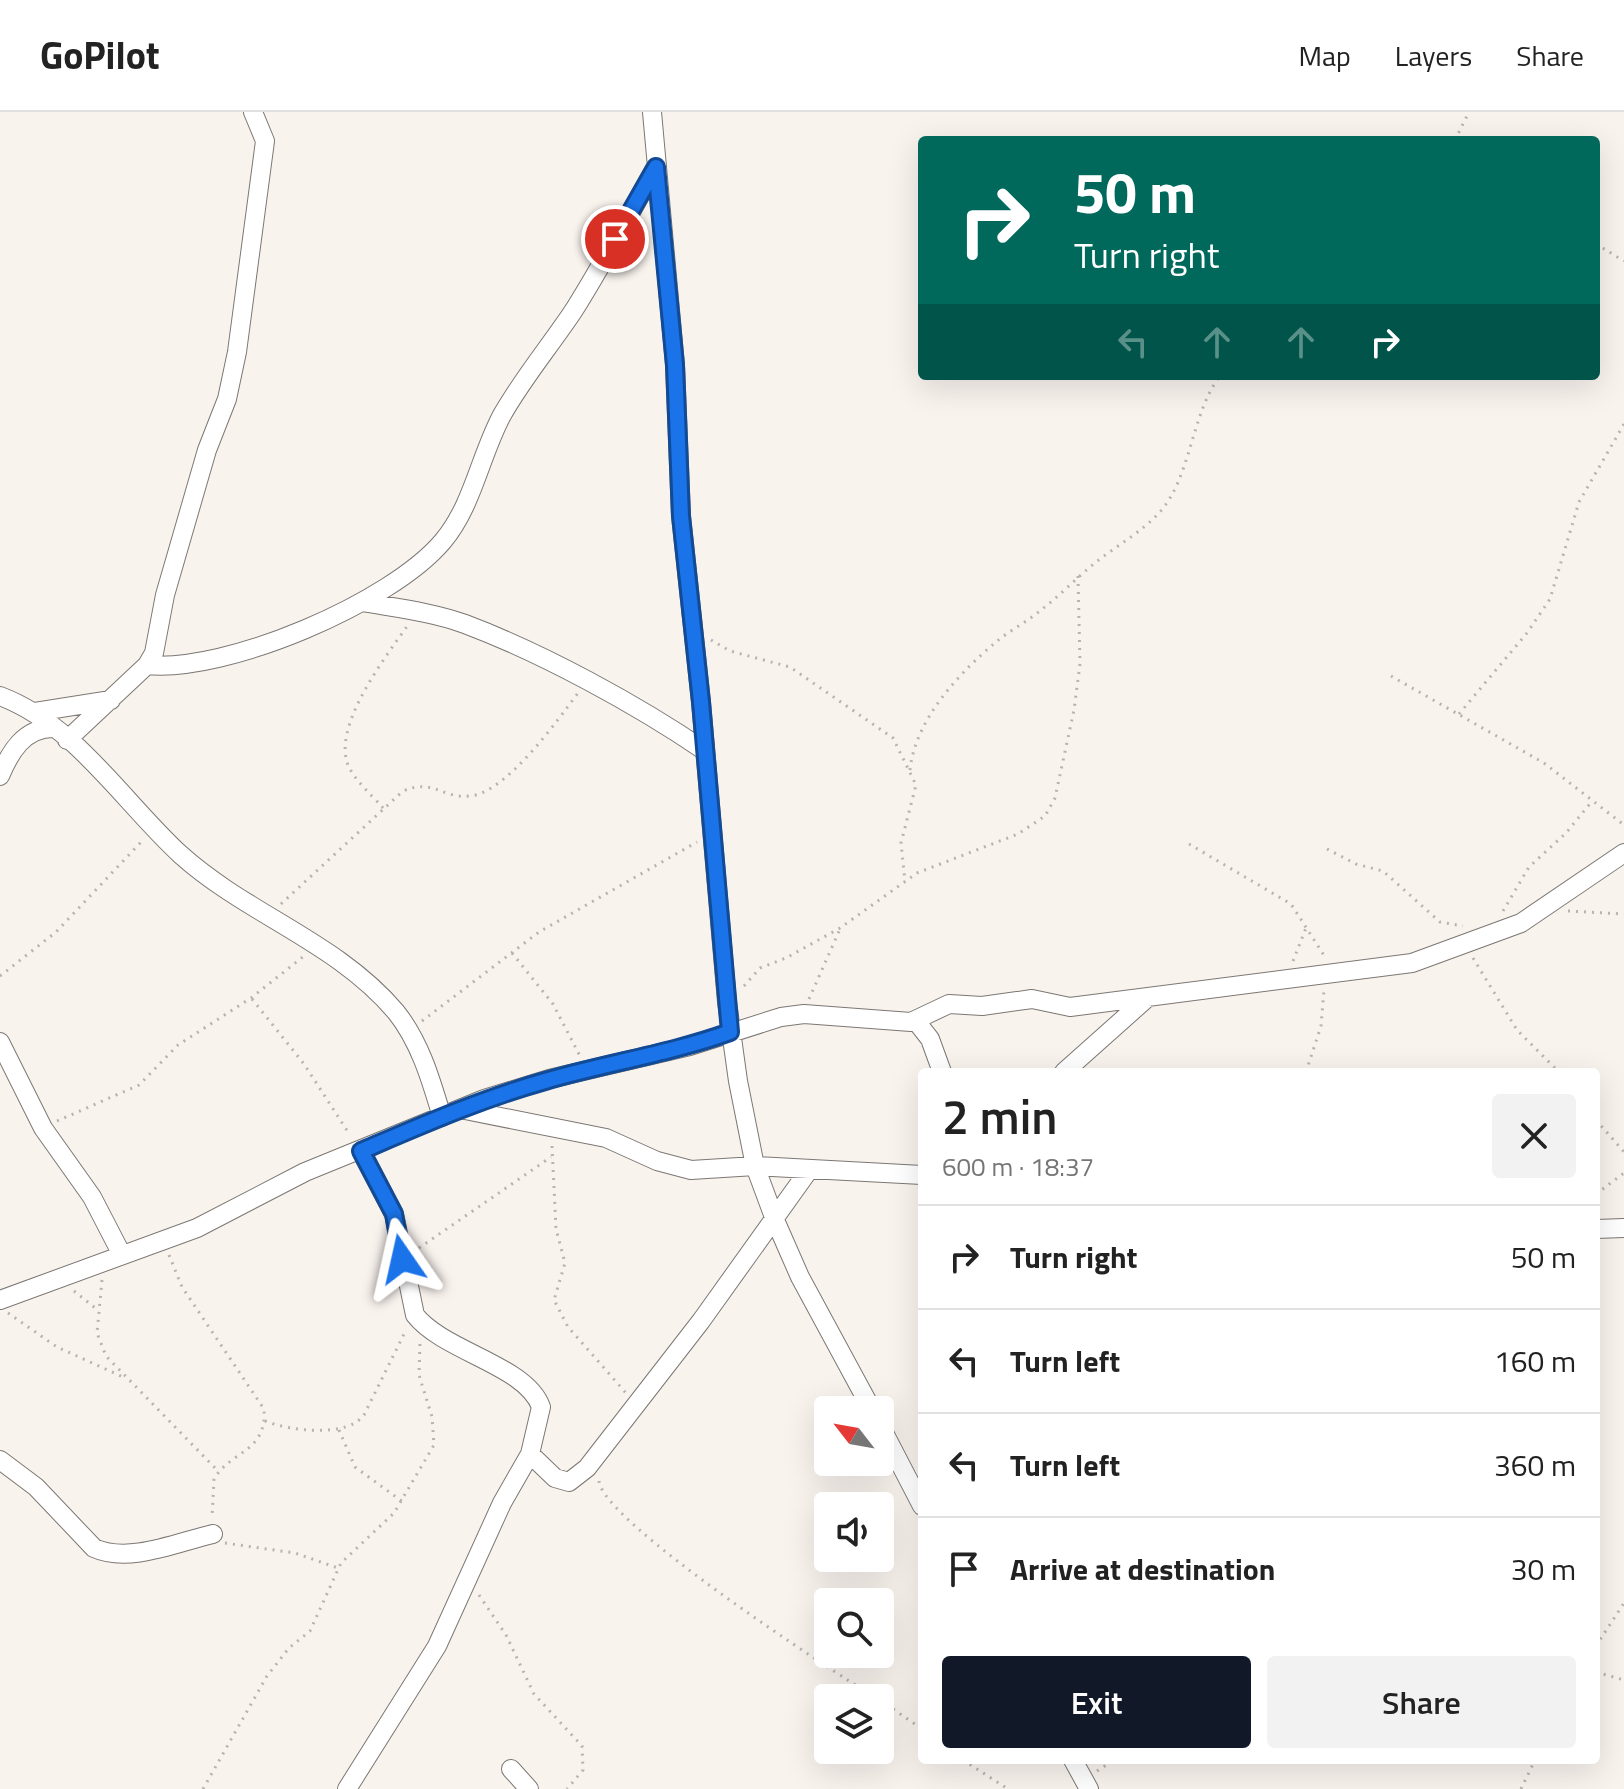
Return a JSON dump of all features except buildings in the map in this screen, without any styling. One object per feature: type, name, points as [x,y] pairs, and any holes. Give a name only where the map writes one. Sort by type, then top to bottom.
[{"type":"street","points":[[0,776],[20,741],[37,731],[60,734],[111,700],[147,665],[158,640],[165,595],[207,450],[227,399],[237,352],[265,141],[253,112]]},
{"type":"street","points":[[652,112],[675,365],[681,516],[730,1032],[755,1166],[800,1277],[864,1396]]},
{"type":"street","points":[[147,665],[168,667],[207,663],[267,643],[362,602],[429,555],[454,527],[488,442],[517,389],[574,309],[656,167]]},
{"type":"street","points":[[362,602],[463,623],[587,682],[705,751]]},
{"type":"street","points":[[0,696],[35,712],[154,828],[214,880],[351,968],[410,1031],[442,1117]]},
{"type":"street","points":[[35,712],[111,700]]},
{"type":"street","points":[[3,1306],[58,1278],[197,1228],[305,1172],[460,1109],[587,1070],[690,1046],[730,1032],[804,1014],[916,1021],[935,1008],[949,1004],[982,1006],[1032,999],[1070,1007],[1412,963],[1499,933],[1548,906],[1624,853]]},
{"type":"street","points":[[1068,1068],[1147,998]]},
{"type":"street","points":[[916,1021],[935,1049],[941,1068]]},
{"type":"street","points":[[0,1042],[43,1128],[92,1197],[113,1257]]},
{"type":"street","points":[[460,1109],[551,1130],[606,1138],[657,1161],[691,1170],[755,1166],[918,1175]]},
{"type":"street","points":[[347,1789],[401,1701],[424,1673],[502,1503],[530,1454],[541,1418],[538,1397],[530,1388],[418,1319],[394,1214],[361,1151]]},
{"type":"street","points":[[530,1454],[555,1478],[569,1482],[602,1450],[809,1170]]},
{"type":"street","points":[[1600,1229],[1624,1228]]},
{"type":"street","points":[[894,1452],[918,1498]]},
{"type":"street","points":[[0,1460],[36,1487],[94,1548],[107,1554],[127,1554],[213,1534]]},
{"type":"street","points":[[1075,1764],[1089,1789]]},
{"type":"street","points":[[511,1769],[529,1789]]},
{"type":"path","points":[[1457,136],[1469,112]]},
{"type":"path","points":[[1600,246],[1624,261]]},
{"type":"path","points":[[910,770],[915,742],[955,683],[997,641],[1042,610],[1078,576],[1161,512],[1217,380]]},
{"type":"path","points":[[1459,714],[1527,633],[1550,599],[1579,502],[1624,424]]},
{"type":"path","points":[[727,1002],[760,968],[840,928],[905,881],[960,854],[1018,834],[1051,809],[1074,710],[1080,664],[1078,576]]},
{"type":"path","points":[[383,808],[349,767],[346,744],[360,697],[417,612]]},
{"type":"path","points":[[693,631],[730,651],[790,667],[893,738],[916,785],[915,799],[901,843],[905,881]]},
{"type":"path","points":[[1391,676],[1544,763],[1624,825]]},
{"type":"path","points":[[269,915],[383,808],[416,786],[426,785],[449,794],[472,796],[486,790],[524,761],[587,682]]},
{"type":"path","points":[[1496,921],[1529,867],[1566,833],[1594,799]]},
{"type":"path","points":[[0,976],[56,932],[154,828]]},
{"type":"path","points":[[410,1031],[511,952],[711,834]]},
{"type":"path","points":[[1189,844],[1291,904],[1331,974],[1321,1026],[1307,1068]]},
{"type":"path","points":[[1327,849],[1383,871],[1440,922],[1463,926]]},
{"type":"path","points":[[1548,906],[1579,913],[1624,914]]},
{"type":"path","points":[[804,1014],[840,928]]},
{"type":"path","points":[[1286,980],[1306,928]]},
{"type":"path","points":[[43,1128],[139,1085],[178,1045],[251,998],[301,960],[316,943]]},
{"type":"path","points":[[1464,945],[1517,1030],[1555,1068]]},
{"type":"path","points":[[511,952],[565,1022],[587,1070]]},
{"type":"path","points":[[251,998],[304,1064],[361,1151]]},
{"type":"path","points":[[1600,1125],[1624,1152]]},
{"type":"path","points":[[551,1130],[556,1229],[565,1263],[554,1300],[568,1327],[636,1405]]},
{"type":"path","points":[[402,1259],[552,1157]]},
{"type":"path","points":[[1600,1191],[1624,1173]]},
{"type":"path","points":[[163,1242],[182,1287],[264,1409],[265,1421],[258,1439],[219,1472],[212,1489],[213,1534],[231,1545],[295,1553],[338,1568]]},
{"type":"path","points":[[113,1257],[99,1311],[100,1342],[106,1356],[219,1472]]},
{"type":"path","points":[[58,1278],[99,1311]]},
{"type":"path","points":[[3,1306],[57,1347],[94,1367],[126,1379]]},
{"type":"path","points":[[265,1421],[285,1428],[339,1430],[353,1426],[364,1415],[418,1319]]},
{"type":"path","points":[[203,1789],[267,1676],[289,1648],[310,1631],[338,1568],[403,1502],[435,1439],[432,1417],[419,1375],[418,1319]]},
{"type":"path","points":[[339,1430],[355,1467],[403,1502]]},
{"type":"path","points":[[602,1450],[599,1486],[619,1511],[747,1615],[855,1684]]},
{"type":"path","points":[[469,1578],[506,1635],[529,1686],[582,1746],[583,1770],[567,1789]]},
{"type":"path","points":[[1600,1640],[1624,1603]]},
{"type":"path","points":[[1600,1673],[1624,1680]]},
{"type":"path","points":[[894,1710],[918,1726]]},
{"type":"path","points":[[969,1764],[1008,1789]]},
{"type":"path","points":[[1521,1789],[1533,1764]]},
{"type":"route","points":[[402,1259],[394,1214],[361,1151],[484,1099],[549,1079],[690,1046],[730,1032],[681,516],[675,365],[656,167],[615,239]]}]
